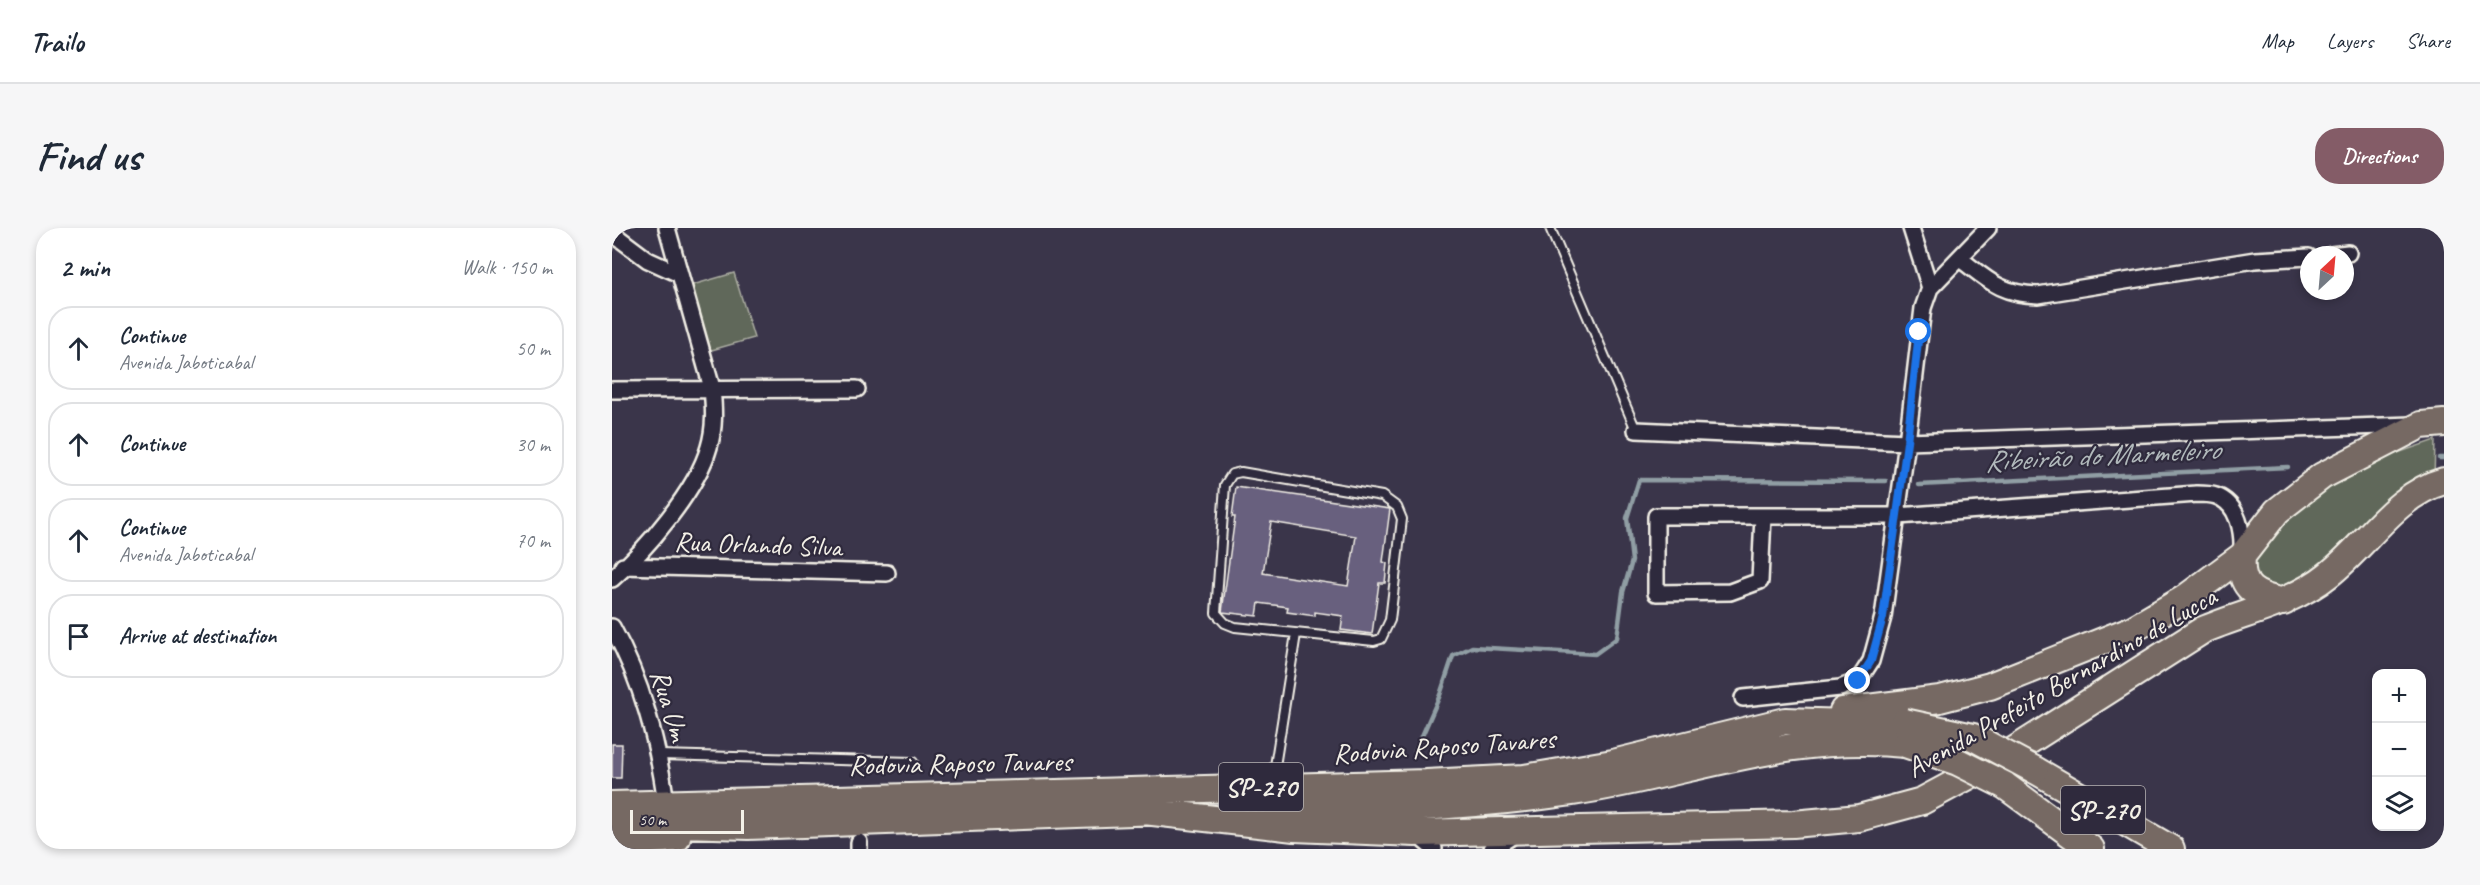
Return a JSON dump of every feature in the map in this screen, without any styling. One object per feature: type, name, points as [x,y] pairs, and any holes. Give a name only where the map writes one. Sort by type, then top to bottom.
[{"type":"highway","name":"Avenida Prefeito Bernardino de Lucca","points":[[1785,721],[1860,708],[1940,699],[1990,686],[2133,629],[2184,599],[2242,556],[2277,511],[2322,476],[2432,424]]},
{"type":"highway","name":"Avenida Prefeito Bernardino de Lucca","points":[[1144,811],[1294,828],[1415,833],[1793,824],[1859,818],[1895,810],[1922,801],[2001,759],[2203,630],[2238,615],[2284,602],[2327,576],[2365,543],[2392,511],[2410,496],[2427,486],[2444,481]]},
{"type":"highway","points":[[2242,556],[2242,578],[2249,588],[2258,596],[2284,602]]},
{"type":"highway","name":"Rodovia Raposo Tavares","points":[[612,805],[1524,778],[1614,763],[1785,721],[1880,724],[1904,733],[2004,785],[2091,849]]},
{"type":"highway","name":"Rodovia Raposo Tavares","points":[[612,822],[747,826],[1144,811],[1306,811],[1451,805],[1572,792],[1635,781],[1771,749],[1831,741],[1873,741],[1904,733],[1972,737],[2036,770],[2171,849]]},
{"type":"highway","points":[[612,843],[665,844],[747,826]]},
{"type":"street","points":[[612,579],[628,565],[676,506],[704,463],[711,441],[714,415],[712,388],[667,228]]},
{"type":"street","points":[[1911,228],[1930,288]]},
{"type":"street","points":[[1743,698],[1840,688],[1858,681],[1871,661],[1883,617],[1898,516],[1923,308],[1930,288],[1988,228]]},
{"type":"street","points":[[612,233],[648,260],[680,274]]},
{"type":"street","points":[[1959,258],[2001,288],[2016,294],[2038,295],[2255,260],[2300,258]]},
{"type":"street","points":[[612,390],[857,389]]},
{"type":"street","points":[[1636,430],[1907,442],[2432,424]]},
{"type":"street","points":[[1763,516],[1760,581],[1730,592],[1656,593],[1656,516],[1763,516],[1898,516],[2197,494],[2216,496],[2226,502],[2236,514],[2243,536],[2242,556]]},
{"type":"street","name":"Rua Orlando Silva","points":[[612,567],[628,565],[887,573]]},
{"type":"street","name":"Rua Um","points":[[612,627],[642,690],[660,755],[666,802]]},
{"type":"street","points":[[1492,849],[1521,831]]},
{"type":"street","points":[[1415,833],[1434,849]]},
{"type":"lane","points":[[1550,228],[1636,430]]},
{"type":"lane","points":[[1241,472],[1382,496],[1397,507],[1402,519],[1390,620],[1381,639],[1374,641],[1296,634],[1235,627],[1225,623],[1216,613],[1225,485],[1232,474],[1241,472]]},
{"type":"lane","points":[[1274,787],[1275,766],[1296,634]]},
{"type":"lane","points":[[660,755],[913,762]]},
{"type":"green space","points":[[734,273],[754,338],[708,351],[689,286]]},
{"type":"green space","points":[[2435,440],[2434,481],[2327,568],[2275,596],[2258,591],[2251,564],[2279,522],[2339,477],[2383,458]]},
{"type":"building","points":[[1236,487],[1390,509],[1383,562],[1387,563],[1385,583],[1379,583],[1372,634],[1341,630],[1343,616],[1315,612],[1315,616],[1287,612],[1288,607],[1259,603],[1257,616],[1222,612],[1235,517],[1232,517]],"holes":[[[1271,522],[1356,536],[1348,586],[1263,573]]]},
{"type":"building","points":[[612,744],[622,744],[621,778],[612,778]]},
{"type":"waterway","name":"Ribeirão do Marmeleiro","points":[[2439,458],[2444,458]]},
{"type":"waterway","name":"Ribeirão do Marmeleiro","points":[[1919,485],[2288,467]]},
{"type":"waterway","name":"Ribeirão do Marmeleiro","points":[[1415,752],[1440,695],[1453,656],[1472,647],[1595,654],[1617,638],[1623,592],[1632,561],[1627,518],[1639,480],[1886,481]]},
{"type":"route","points":[[1858,681],[1871,661],[1883,617],[1898,516],[1919,332]]}]
